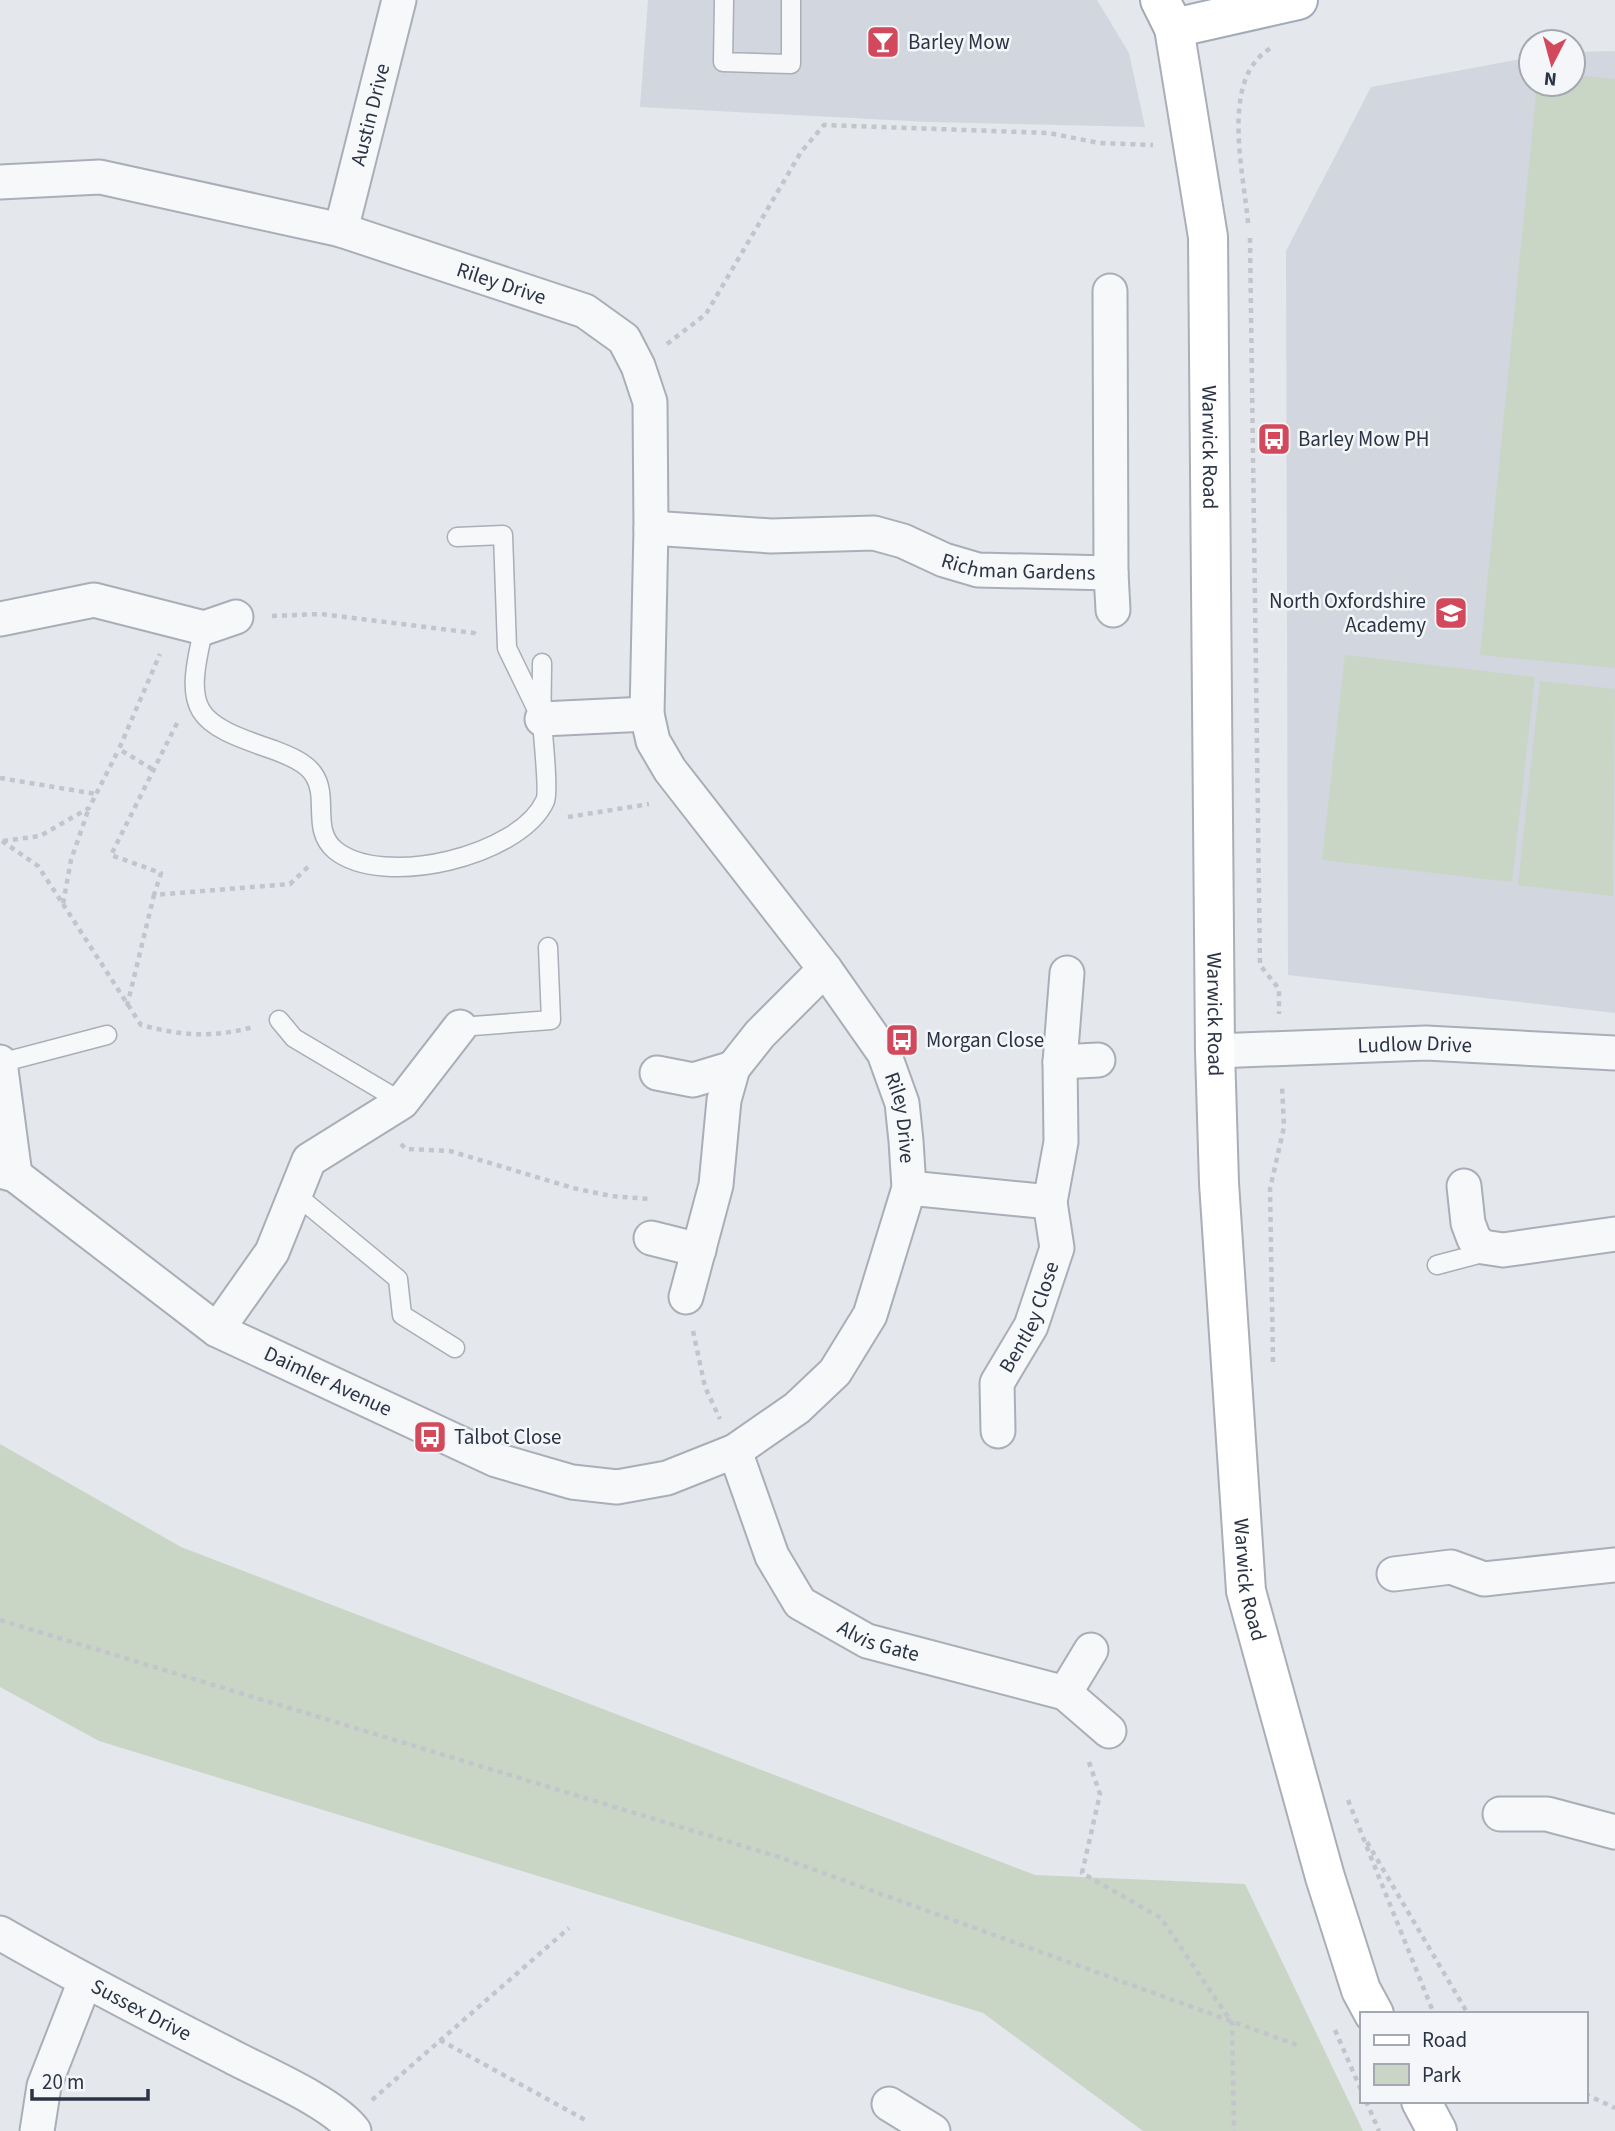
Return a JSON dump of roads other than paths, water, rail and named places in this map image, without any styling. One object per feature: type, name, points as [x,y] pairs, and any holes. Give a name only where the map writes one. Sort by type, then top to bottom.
[{"type":"main road","points":[[1167,14],[1289,2]]},
{"type":"main road","name":"Warwick Road","points":[[1167,14],[1192,134],[1208,237],[1215,1051],[1219,1183],[1246,1591],[1325,1877],[1361,1990],[1373,2012]]},
{"type":"main road","points":[[1422,2103],[1437,2131]]},
{"type":"street","name":"Austin Drive","points":[[341,230],[399,0]]},
{"type":"street","name":"Riley Drive","points":[[0,182],[100,177],[341,230],[585,311],[624,339],[638,366],[650,402],[652,528],[647,714],[653,741],[691,797],[825,968],[884,1053],[902,1103],[909,1188],[870,1315],[835,1372],[797,1408],[735,1451]]},
{"type":"street","name":"Richman Gardens","points":[[652,528],[771,536],[874,533],[903,541],[944,560],[978,570],[1111,573],[1110,291]]},
{"type":"street","points":[[1111,573],[1114,610]]},
{"type":"street","points":[[0,619],[94,600],[189,624],[236,617]]},
{"type":"street","points":[[542,719],[647,714]]},
{"type":"street","points":[[686,1297],[716,1185],[723,1100],[733,1068],[760,1034],[825,968]]},
{"type":"street","name":"Bentley Close","points":[[998,1431],[997,1383],[1031,1326],[1057,1248],[1050,1202],[1061,1142],[1060,1062],[1067,972]]},
{"type":"street","points":[[217,1330],[272,1252],[309,1160],[389,1111],[460,1027]]},
{"type":"street","name":"Ludlow Drive","points":[[1215,1051],[1426,1043],[1615,1053]]},
{"type":"street","points":[[1060,1062],[1098,1060]]},
{"type":"street","points":[[0,1062],[7,1173]]},
{"type":"street","points":[[657,1073],[693,1080],[733,1068]]},
{"type":"street","name":"Daimler Avenue","points":[[7,1173],[217,1330],[496,1461],[572,1482],[617,1487],[667,1478],[735,1451]]},
{"type":"street","points":[[1464,1186],[1468,1223],[1474,1239],[1483,1247],[1494,1250],[1615,1234]]},
{"type":"street","points":[[909,1188],[1050,1202]]},
{"type":"street","points":[[651,1238],[699,1250]]},
{"type":"street","name":"Alvis Gate","points":[[735,1451],[772,1556],[800,1603],[867,1641],[1065,1693],[1109,1731]]},
{"type":"street","points":[[1394,1574],[1451,1567],[1484,1579],[1615,1565]]},
{"type":"street","points":[[1065,1693],[1091,1650]]},
{"type":"street","points":[[1500,1814],[1547,1814],[1615,1832]]},
{"type":"street","name":"Sussex Drive","points":[[0,1933],[85,1981],[296,2090],[351,2126]]},
{"type":"street","points":[[37,2131],[44,2086],[85,1981]]},
{"type":"street","points":[[889,2104],[933,2131]]},
{"type":"lane","points":[[724,0],[723,62],[791,64],[791,0]]},
{"type":"lane","points":[[457,537],[503,535],[507,648],[542,719]]},
{"type":"lane","points":[[189,624],[195,665],[193,695],[199,710],[209,722],[230,736],[285,754],[315,775],[322,826],[332,845],[362,863],[417,865],[465,858],[529,823],[547,798],[542,663]]},
{"type":"lane","points":[[460,1027],[551,1020],[548,947]]},
{"type":"lane","points":[[279,1020],[293,1038],[389,1111]]},
{"type":"lane","points":[[0,1062],[107,1035]]},
{"type":"lane","points":[[295,1194],[398,1279],[402,1315],[455,1348]]},
{"type":"lane","points":[[1437,1265],[1494,1250]]},
{"type":"place","name":"Barley Mow","points":[[883,42]]},
{"type":"place","name":"Barley Mow PH","points":[[1274,439]]},
{"type":"place","name":"North Oxfordshire Academy","points":[[1451,613]]},
{"type":"place","name":"Morgan Close","points":[[902,1040]]},
{"type":"place","name":"Talbot Close","points":[[430,1437]]}]
